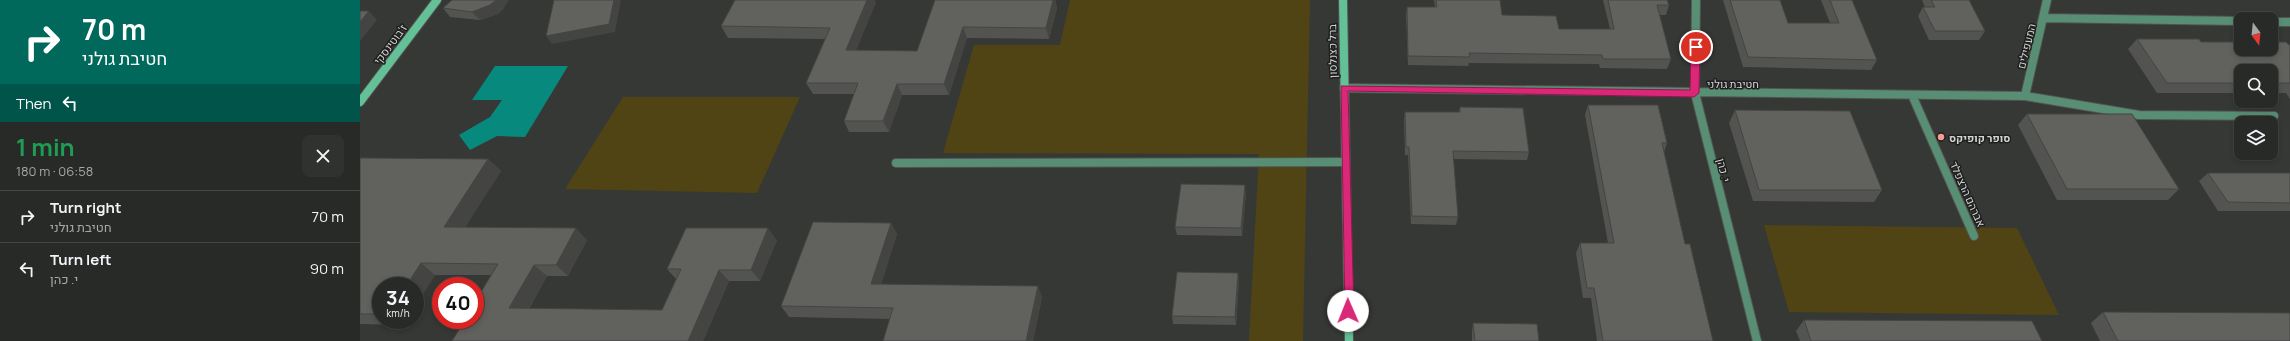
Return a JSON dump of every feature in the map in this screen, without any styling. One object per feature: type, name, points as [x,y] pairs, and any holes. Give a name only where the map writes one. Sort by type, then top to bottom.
[{"type":"street","name":"ז'בוטינסקי","points":[[360,102],[437,0]]},
{"type":"street","name":"ברל כצנלסון","points":[[1343,0],[1349,341]]},
{"type":"street","name":"י. כהן","points":[[1696,0],[1694,93],[1757,341]]},
{"type":"street","name":"המעפילים","points":[[2025,96],[2047,0]]},
{"type":"street","points":[[2044,18],[2234,21]]},
{"type":"street","points":[[2278,22],[2290,22]]},
{"type":"street","name":"חטיבת גולני","points":[[1344,88],[2025,96],[2139,115],[2274,116]]},
{"type":"street","name":"אברהם הרצפלד","points":[[1912,94],[1974,236]]},
{"type":"street","points":[[896,163],[1346,162]]},
{"type":"shaded area","points":[[1070,0],[1310,0],[1303,341],[1249,341],[1259,154],[943,153],[974,45],[1060,45]]},
{"type":"shaded area","points":[[623,97],[800,97],[757,193],[565,189]]},
{"type":"shaded area","points":[[1764,225],[2017,228],[2059,315],[1789,312]]},
{"type":"water","points":[[495,66],[568,66],[525,137],[497,136],[470,150],[459,135],[490,117],[502,100],[472,100]]},
{"type":"building","points":[[452,0],[496,0],[490,5],[472,12],[443,8]]},
{"type":"building","points":[[554,0],[614,0],[609,24],[546,36]]},
{"type":"building","points":[[735,0],[867,0],[846,50],[917,51],[935,0],[1053,0],[1046,28],[963,27],[944,84],[897,84],[883,121],[844,121],[858,83],[806,83],[830,28],[721,26]]},
{"type":"building","points":[[1436,0],[1500,0],[1502,15],[1556,16],[1559,29],[1614,29],[1608,0],[1667,0],[1669,5],[1657,5],[1671,59],[1603,59],[1602,55],[1469,53],[1470,57],[1408,56],[1407,7],[1437,7]]},
{"type":"building","points":[[1730,0],[1780,0],[1788,23],[1839,23],[1830,0],[1852,0],[1877,60],[1748,57]]},
{"type":"building","points":[[1931,0],[1969,0],[1985,31],[1935,31],[1923,7],[1935,7]]},
{"type":"building","points":[[360,11],[369,11],[360,22]]},
{"type":"building","points":[[2137,39],[2199,39],[2201,42],[2234,42],[2234,56],[2278,56],[2278,42],[2286,42],[2290,45],[2290,83],[2278,83],[2278,64],[2234,64],[2234,83],[2167,83]]},
{"type":"building","points":[[1588,105],[1658,105],[1667,143],[1662,143],[1685,244],[1690,244],[1713,341],[1603,341],[1594,288],[1587,288],[1580,243],[1614,243]]},
{"type":"building","points":[[1460,107],[1523,108],[1529,152],[1453,151],[1458,217],[1412,216],[1409,147],[1406,147],[1405,112],[1460,112]]},
{"type":"building","points":[[1735,110],[1850,111],[1882,190],[1759,190]]},
{"type":"building","points":[[2027,114],[2132,114],[2179,189],[2067,189]]},
{"type":"building","points":[[360,158],[488,159],[444,227],[576,228],[556,265],[534,265],[509,308],[662,310],[681,269],[667,269],[686,228],[768,228],[751,270],[719,270],[688,341],[452,341],[459,329],[484,329],[484,287],[498,264],[421,263],[412,277],[372,277],[372,314],[360,314]]},
{"type":"building","points":[[2208,173],[2290,173],[2290,203],[2228,202]]},
{"type":"building","points":[[1181,184],[1245,185],[1241,228],[1175,227]]},
{"type":"building","points":[[813,222],[891,223],[871,284],[1038,286],[1026,341],[883,341],[893,308],[781,306]]},
{"type":"building","points":[[1177,272],[1238,273],[1235,317],[1172,316]]},
{"type":"building","points":[[2103,312],[2290,313],[2290,341],[2118,341]]},
{"type":"building","points":[[1804,320],[2032,321],[2042,341],[1811,341]]},
{"type":"building","points":[[1473,323],[1537,324],[1539,341],[1475,341]]},
{"type":"place","name":"סופר קופיקס","points":[[1941,137]]},
{"type":"route","points":[[1348,311],[1344,88],[1694,93],[1696,47]]}]
